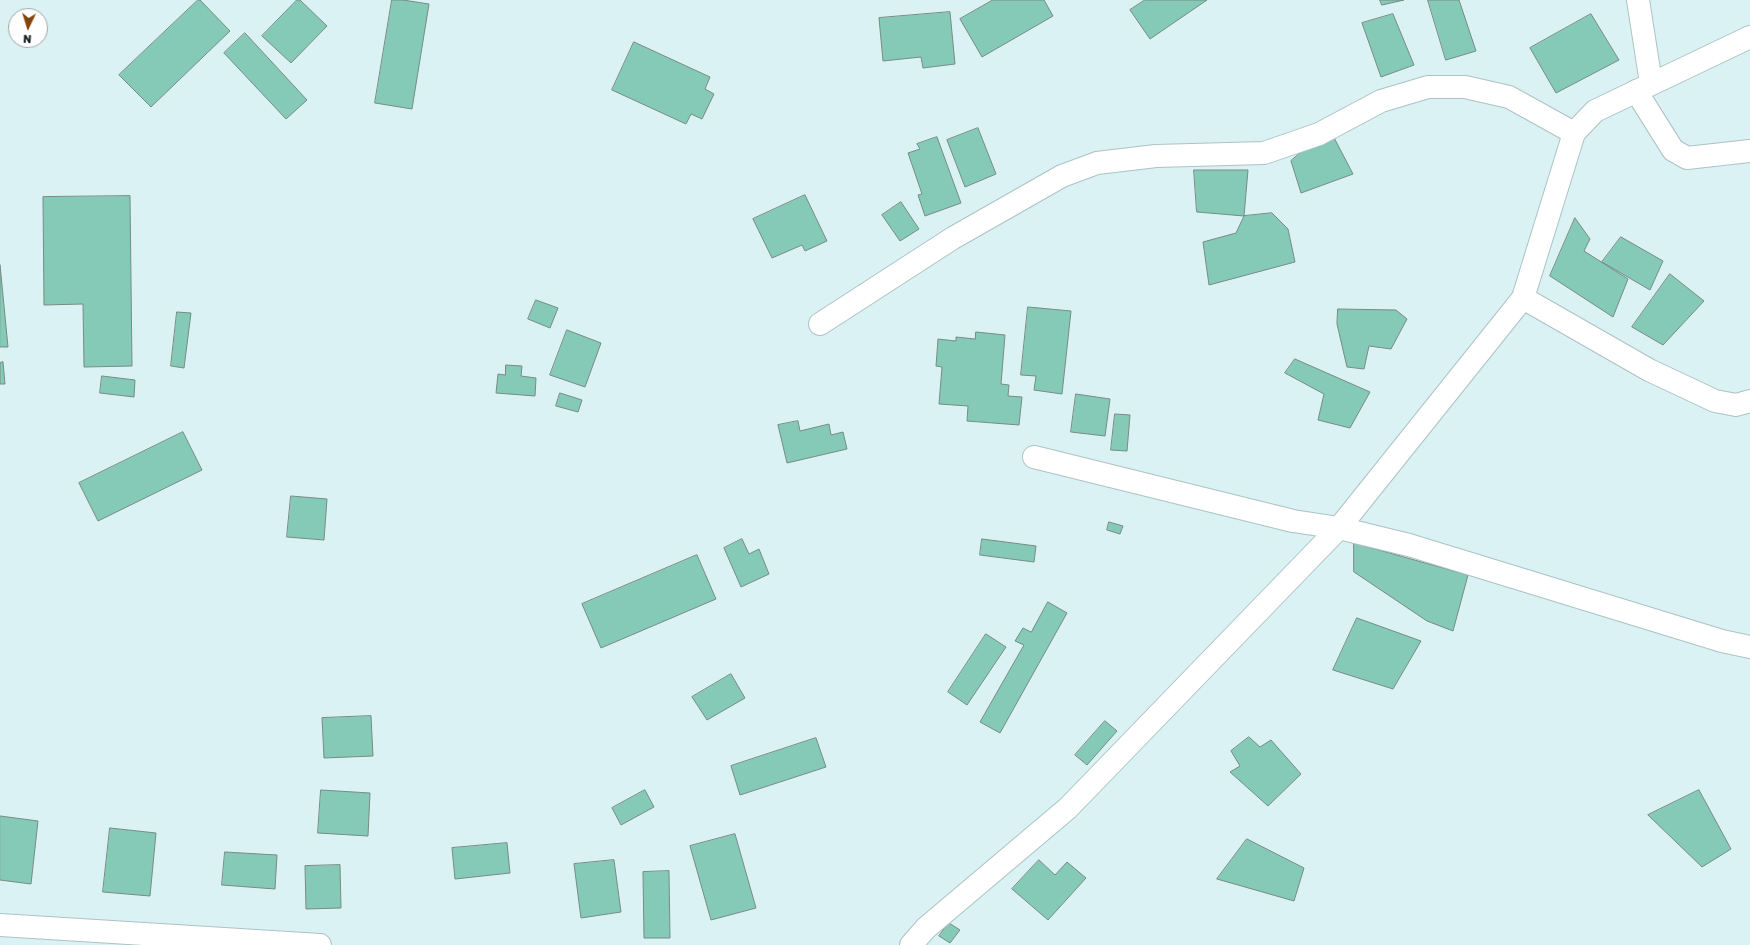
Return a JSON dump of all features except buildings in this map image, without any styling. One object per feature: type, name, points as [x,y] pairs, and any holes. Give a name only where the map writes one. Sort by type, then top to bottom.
[{"type":"street","points":[[1638,0],[1643,87],[1673,150],[1687,158],[1750,151]]},
{"type":"street","points":[[911,945],[926,928],[1068,808],[1339,528],[1523,298],[1574,133],[1595,111],[1750,37]]},
{"type":"street","points":[[820,324],[953,238],[1062,176],[1097,163],[1156,156],[1264,153],[1319,134],[1381,101],[1428,87],[1465,87],[1509,97],[1574,133]]},
{"type":"street","points":[[1523,298],[1649,370],[1715,401],[1736,405],[1750,400]]},
{"type":"street","points":[[1034,457],[1293,521],[1339,528],[1409,545],[1715,638],[1750,647]]},
{"type":"street","points":[[0,926],[320,945]]}]
